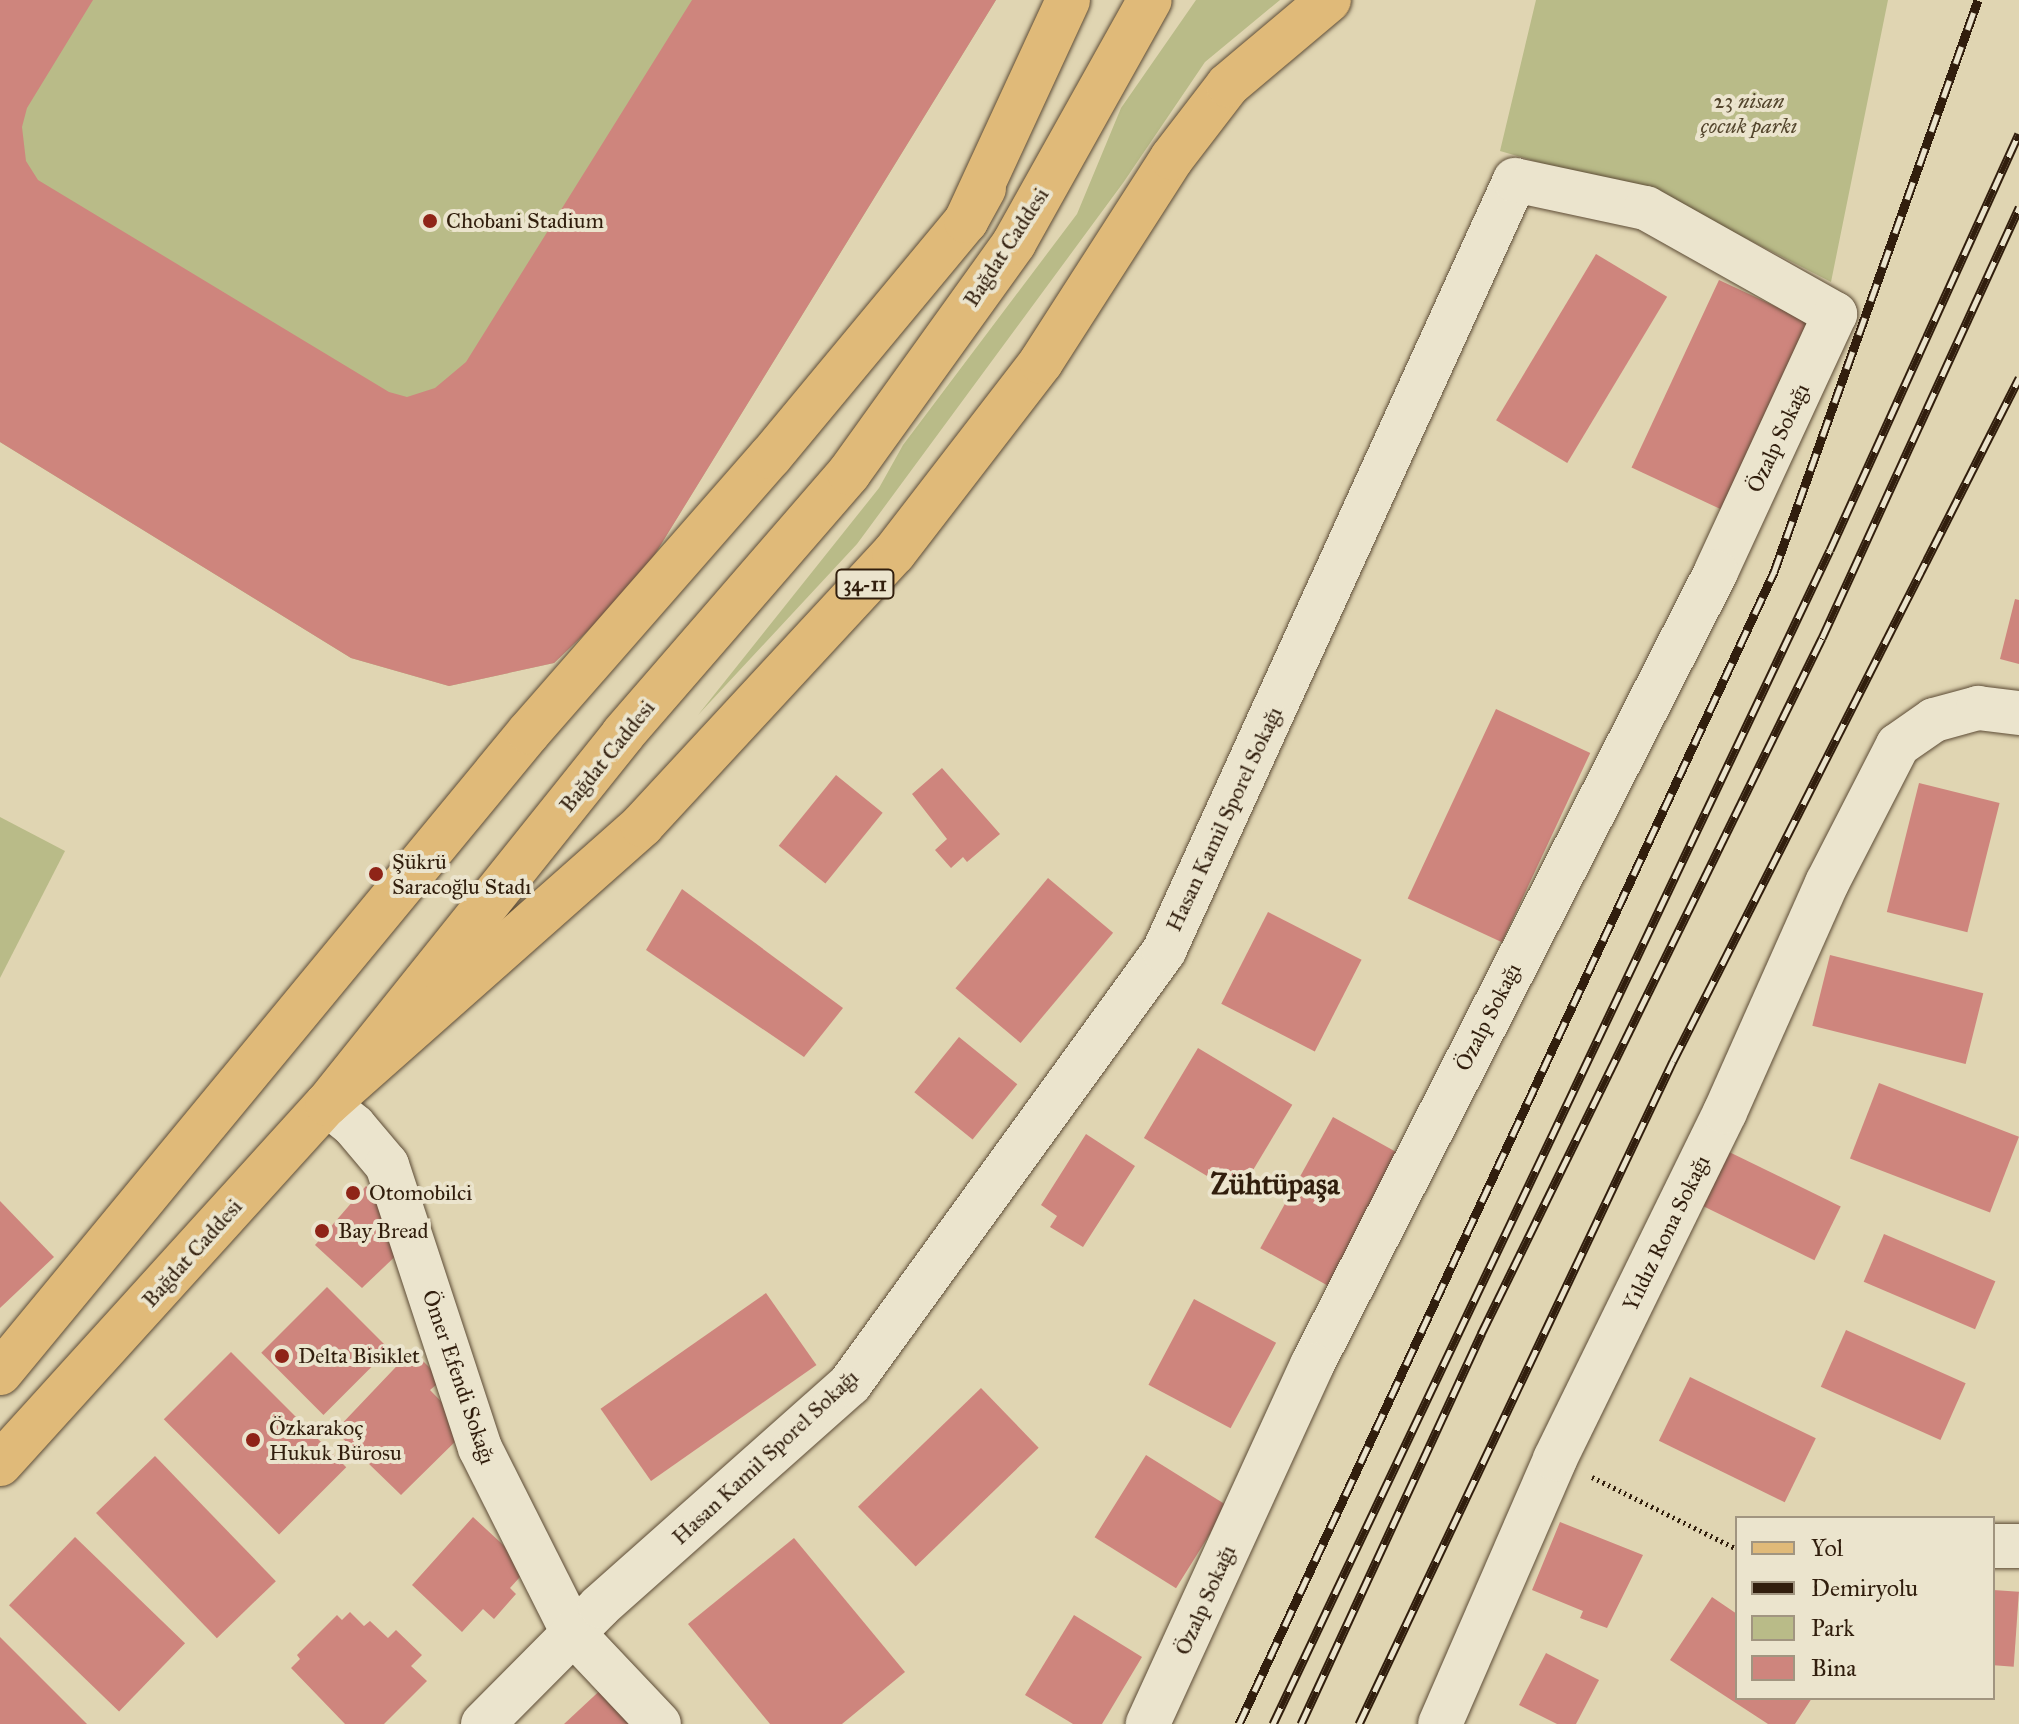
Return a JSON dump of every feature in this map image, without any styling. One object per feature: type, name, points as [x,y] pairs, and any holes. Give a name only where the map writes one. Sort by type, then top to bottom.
[{"type":"main road","points":[[966,221],[1068,0]]},
{"type":"main road","points":[[0,1373],[529,732],[770,457],[966,221],[1085,0]]},
{"type":"main road","name":"Bağdat Caddesi","points":[[0,1464],[327,1104],[623,734],[849,473],[1014,243],[1150,0]]},
{"type":"main road","name":"34-11","points":[[327,1104],[642,825],[894,553],[1041,362],[1172,158],[1219,97],[1329,0]]},
{"type":"street","name":"Hasan Kamil Sporel Sokağı","points":[[573,1633],[850,1384],[1164,951],[1515,180],[1646,208],[1835,314]]},
{"type":"street","name":"Özalp Sokağı","points":[[1148,1724],[1312,1365],[1716,572],[1835,314]]},
{"type":"street","name":"Yıldız Rona Sokağı","points":[[1440,1724],[1555,1459],[1725,1112],[1827,883],[1898,745],[1934,720],[1978,708],[2019,713]]},
{"type":"street","name":"Ömer Efendi Sokağı","points":[[327,1104],[354,1126],[387,1165],[480,1448],[573,1633],[659,1724]]},
{"type":"street","points":[[1995,1546],[2019,1546]]},
{"type":"street","points":[[483,1724],[573,1633]]},
{"type":"path","points":[[1555,1459],[1735,1548]]},
{"type":"green space","name":"Chobani Stadium","points":[[0,0],[996,0],[636,585],[554,663],[449,686],[351,658],[0,442]]},
{"type":"green space","points":[[1196,0],[1280,0],[1205,62],[1123,183],[857,544],[698,715],[879,488],[903,445],[1077,214],[1121,108]]},
{"type":"green space","name":"23 nisan çocuk parkı","points":[[1536,0],[1888,0],[1831,282],[1675,202],[1500,151]]},
{"type":"green space","points":[[0,817],[65,851],[0,978]]},
{"type":"building","name":"Chobani Stadium","points":[[0,0],[93,0],[27,108],[22,127],[26,161],[38,180],[389,392],[407,397],[435,388],[466,362],[692,0],[996,0],[636,585],[554,663],[449,686],[351,658],[0,442]]},
{"type":"building","points":[[1596,254],[1667,297],[1567,463],[1496,420]]},
{"type":"building","points":[[1719,280],[1813,324],[1726,512],[1632,468]]},
{"type":"building","points":[[2015,599],[2019,600],[2019,664],[2000,659]]},
{"type":"building","points":[[1496,709],[1590,753],[1502,942],[1408,898]]},
{"type":"building","points":[[942,768],[1000,834],[967,862],[963,857],[951,868],[935,850],[947,839],[912,794]]},
{"type":"building","points":[[836,775],[883,813],[825,883],[779,846]]},
{"type":"building","points":[[1919,783],[2000,803],[1967,932],[1887,912]]},
{"type":"building","points":[[1048,878],[1113,933],[1021,1043],[955,988]]},
{"type":"building","points":[[682,889],[843,1008],[804,1057],[646,950]]},
{"type":"building","points":[[1268,912],[1362,960],[1315,1051],[1221,1004]]},
{"type":"building","points":[[1830,955],[1983,993],[1966,1064],[1812,1026]]},
{"type":"building","points":[[959,1037],[1017,1084],[973,1139],[914,1092]]},
{"type":"building","points":[[1198,1048],[1292,1105],[1238,1195],[1144,1138]]},
{"type":"building","points":[[1879,1083],[2019,1137],[1990,1212],[1850,1159]]},
{"type":"building","points":[[1333,1117],[1403,1156],[1330,1287],[1260,1248]]},
{"type":"building","points":[[1086,1134],[1135,1166],[1083,1247],[1050,1227],[1057,1216],[1041,1205]]},
{"type":"building","points":[[1723,1149],[1841,1206],[1814,1260],[1697,1203]]},
{"type":"building","points":[[366,1186],[389,1207],[404,1248],[362,1288],[315,1245]]},
{"type":"building","points":[[0,1201],[54,1257],[0,1308]]},
{"type":"building","points":[[1884,1234],[1995,1281],[1975,1329],[1864,1282]]},
{"type":"building","points":[[327,1287],[389,1349],[323,1415],[261,1353]]},
{"type":"building","points":[[766,1293],[816,1365],[651,1481],[601,1409]]},
{"type":"building","points":[[1194,1299],[1276,1343],[1231,1428],[1148,1385]]},
{"type":"building","points":[[1846,1330],[1966,1383],[1940,1440],[1821,1387]]},
{"type":"building","points":[[412,1350],[442,1380],[430,1390],[468,1429],[401,1495],[335,1431]]},
{"type":"building","points":[[231,1352],[346,1467],[279,1534],[164,1419]]},
{"type":"building","points":[[1690,1377],[1816,1438],[1785,1502],[1659,1441]]},
{"type":"building","points":[[981,1388],[1039,1448],[916,1566],[858,1507]]},
{"type":"building","points":[[1146,1455],[1227,1506],[1176,1588],[1095,1537]]},
{"type":"building","points":[[155,1456],[276,1581],[217,1638],[96,1513]]},
{"type":"building","points":[[473,1517],[528,1568],[510,1588],[516,1594],[494,1619],[483,1609],[462,1632],[412,1585]]},
{"type":"building","points":[[1560,1522],[1643,1555],[1607,1628],[1580,1618],[1583,1611],[1532,1590]]},
{"type":"building","points":[[75,1537],[185,1643],[119,1712],[9,1605]]},
{"type":"building","points":[[794,1538],[905,1672],[842,1724],[770,1724],[688,1624]]},
{"type":"building","points":[[1995,1590],[2019,1592],[2014,1667],[1995,1665]]},
{"type":"building","points":[[1712,1597],[1735,1613],[1735,1700],[1811,1700],[1795,1724],[1768,1724],[1670,1660]]},
{"type":"building","points":[[350,1612],[364,1626],[370,1621],[388,1638],[396,1630],[422,1655],[411,1666],[427,1681],[384,1724],[345,1724],[291,1668],[300,1659],[297,1655],[337,1615],[342,1620]]},
{"type":"building","points":[[1074,1615],[1142,1657],[1102,1724],[1073,1724],[1025,1695]]},
{"type":"building","points":[[0,1637],[87,1724],[0,1724]]},
{"type":"building","points":[[1546,1653],[1599,1680],[1576,1724],[1557,1724],[1519,1705]]},
{"type":"building","points":[[608,1683],[646,1724],[564,1724]]},
{"type":"railway","points":[[1239,1724],[1774,572],[1978,0]]},
{"type":"railway","points":[[1273,1724],[1830,550],[2019,134]]},
{"type":"railway","points":[[1301,1724],[1481,1334],[1822,638],[2019,207]]},
{"type":"railway","points":[[1359,1724],[1673,1061],[2019,378]]},
{"type":"place","name":"Chobani Stadium","points":[[430,221]]},
{"type":"place","name":"Şükrü Saracoğlu Stadı","points":[[376,874]]},
{"type":"place","name":"Otomobilci","points":[[353,1193]]},
{"type":"place","name":"Bay Bread","points":[[322,1231]]},
{"type":"place","name":"Delta Bisiklet","points":[[282,1356]]},
{"type":"place","name":"Özkarakoç Hukuk Bürosu","points":[[253,1440]]},
{"type":"district","name":"Zühtüpaşa","points":[[1275,1184]]}]
